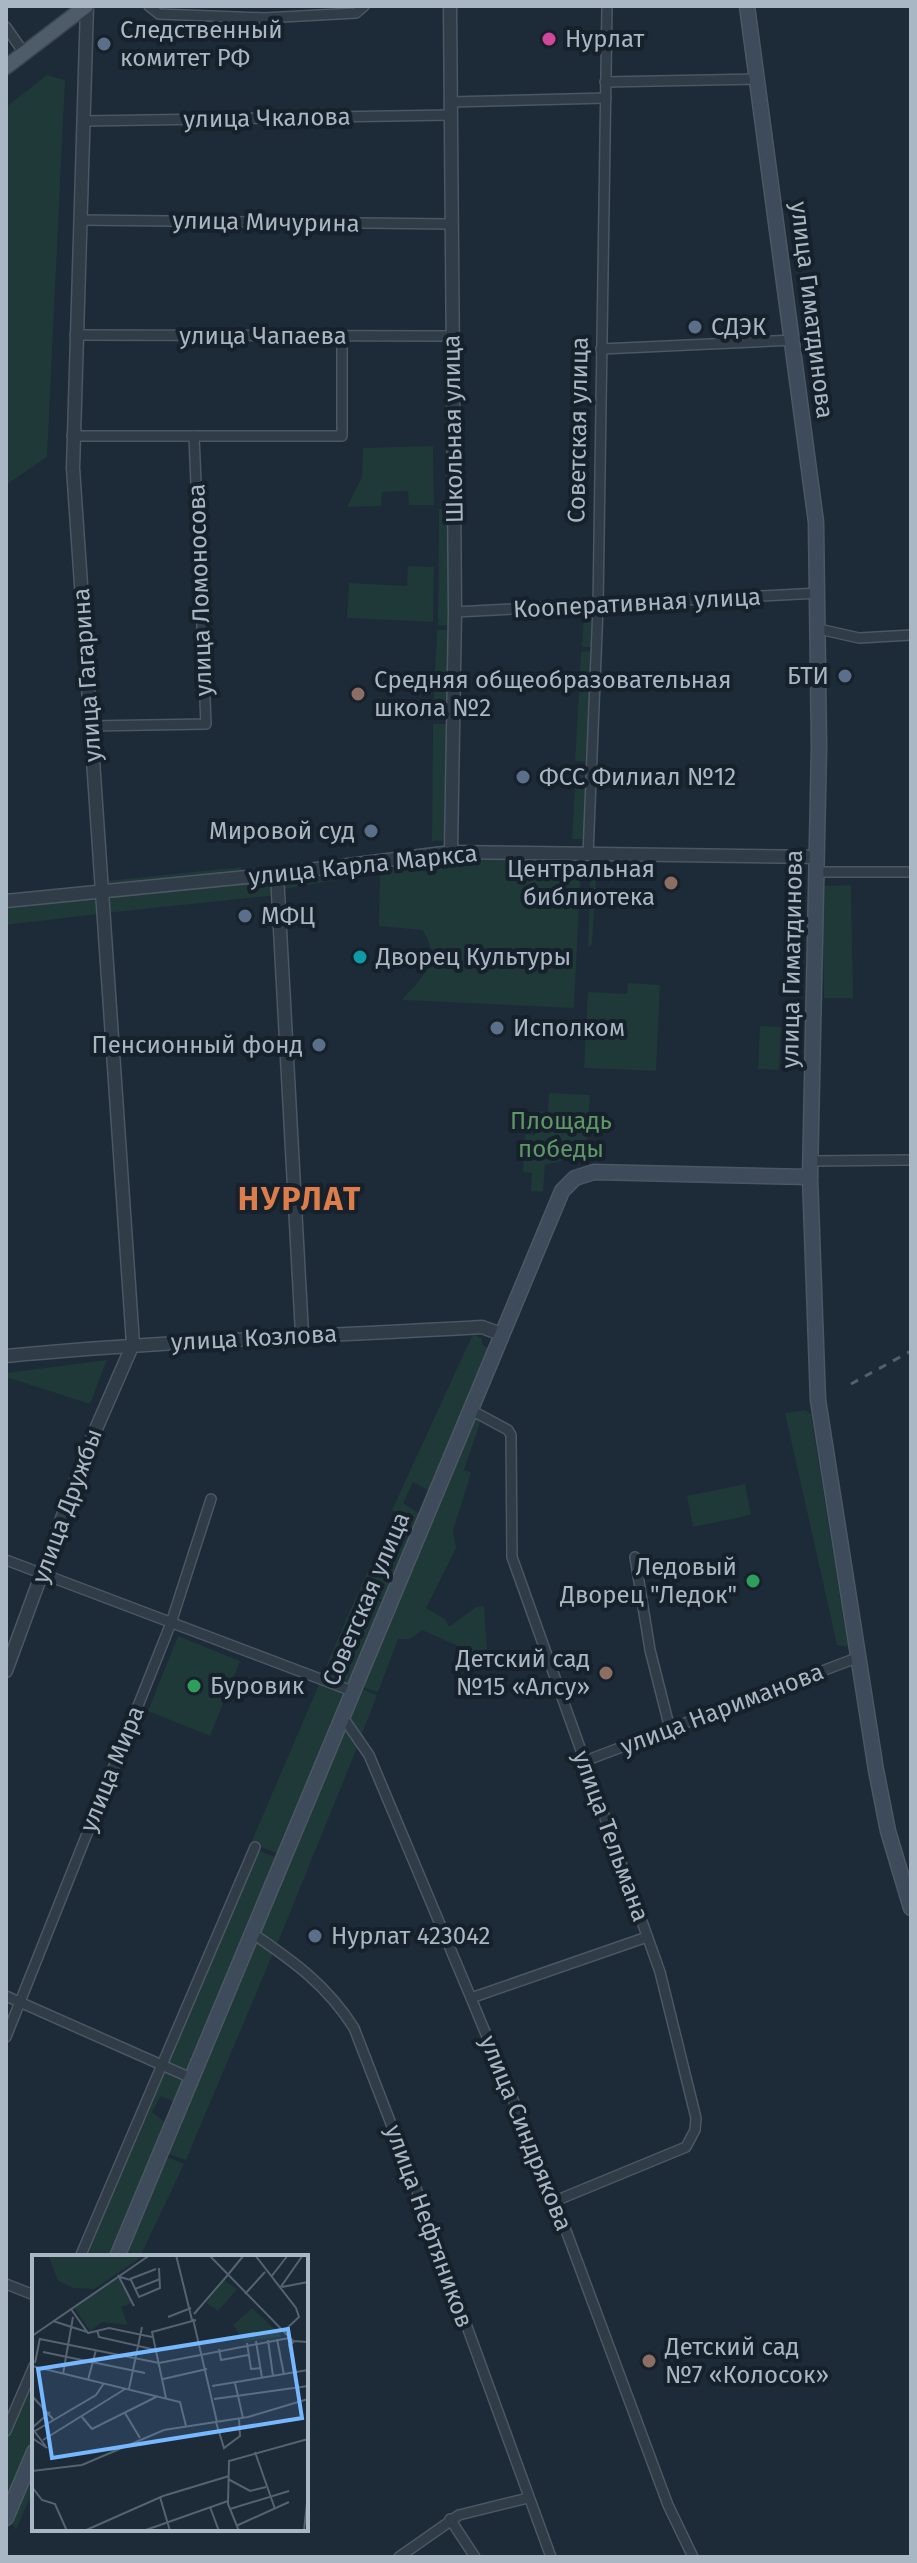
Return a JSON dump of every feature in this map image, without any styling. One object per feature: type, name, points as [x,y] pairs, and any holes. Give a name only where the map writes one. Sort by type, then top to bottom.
[{"type":"main road","points":[[6,67],[86,6]]},
{"type":"main road","name":"улица Гиматдинова","points":[[747,6],[795,340],[812,481],[819,593],[810,1177],[818,1400],[888,1831],[911,1908]]},
{"type":"main road","name":"Советская улица","points":[[118,2255],[553,1207],[570,1182],[586,1173],[602,1171],[810,1177]]},
{"type":"main road","points":[[6,2518],[32,2457]]},
{"type":"street","name":"улица Гагарина","points":[[86,6],[72,436],[133,1344]]},
{"type":"street","points":[[149,6],[159,14],[264,18],[356,13],[364,6]]},
{"type":"street","name":"Школьная улица","points":[[450,6],[455,612],[451,852]]},
{"type":"street","name":"Советская улица","points":[[588,855],[598,607],[607,6]]},
{"type":"street","points":[[6,27],[24,53]]},
{"type":"street","points":[[605,82],[759,79]]},
{"type":"street","name":"улица Чкалова","points":[[84,121],[450,109],[606,98]]},
{"type":"street","name":"улица Мичурина","points":[[81,220],[451,224]]},
{"type":"street","name":"улица Чапаева","points":[[75,335],[452,336]]},
{"type":"street","points":[[72,436],[342,436],[342,336]]},
{"type":"street","points":[[601,349],[795,340]]},
{"type":"street","name":"улица Ломоносова","points":[[90,726],[206,724],[194,436]]},
{"type":"street","name":"Кооперативная улица","points":[[455,612],[598,607],[819,593]]},
{"type":"street","points":[[819,629],[859,638],[911,635]]},
{"type":"street","name":"улица Карла Маркса","points":[[6,901],[277,874],[451,852],[816,865]]},
{"type":"street","points":[[816,865],[911,872]]},
{"type":"street","points":[[277,874],[302,1334]]},
{"type":"street","points":[[811,1161],[911,1160]]},
{"type":"street","name":"улица Козлова","points":[[6,1356],[133,1344],[302,1334],[482,1327],[501,1334]]},
{"type":"street","name":"улица Дружбы","points":[[6,1671],[99,1420],[133,1344]]},
{"type":"street","name":"улица Тельмана","points":[[469,1409],[508,1430],[511,1435],[512,1557],[647,1937],[679,2043],[696,2118],[695,2130],[686,2147],[555,2201]]},
{"type":"street","name":"улица Мира","points":[[6,2037],[171,1623],[211,1499]]},
{"type":"street","points":[[635,1557],[650,1650],[670,1729]]},
{"type":"street","points":[[6,1560],[352,1691]]},
{"type":"street","name":"улица Нариманова","points":[[585,1761],[859,1657]]},
{"type":"street","name":"улица Синдрякова","points":[[342,1716],[369,1755],[471,1998],[555,2201],[668,2505],[693,2557]]},
{"type":"street","points":[[81,2255],[255,1847]]},
{"type":"street","name":"улица Нефтяников","points":[[252,1933],[312,1975],[336,2000],[354,2028],[427,2217],[551,2557]]},
{"type":"street","points":[[471,1998],[647,1937]]},
{"type":"street","points":[[6,1996],[191,2078]]},
{"type":"street","points":[[6,2284],[32,2294]]},
{"type":"street","points":[[6,2431],[32,2371]]},
{"type":"street","points":[[399,2557],[450,2519],[469,2511],[528,2498]]},
{"type":"street","points":[[450,2519],[475,2557]]},
{"type":"green space","points":[[47,75],[65,80],[47,457],[6,485],[6,107]]},
{"type":"green space","points":[[433,446],[434,505],[409,505],[408,491],[382,492],[381,506],[347,507],[362,477],[363,448]]},
{"type":"green space","points":[[439,509],[450,509],[451,626],[438,625]]},
{"type":"green space","points":[[408,566],[434,567],[433,622],[347,618],[349,583],[407,586]]},
{"type":"green space","points":[[595,610],[593,647],[582,647],[584,611]]},
{"type":"green space","points":[[437,630],[451,630],[450,719],[433,719]]},
{"type":"green space","points":[[593,651],[588,762],[575,761],[581,652]]},
{"type":"green space","points":[[433,724],[449,724],[448,840],[432,841]]},
{"type":"green space","points":[[576,766],[589,766],[586,839],[572,839]]},
{"type":"green space","points":[[429,857],[431,864],[452,859],[581,861],[574,1008],[402,1000],[427,968],[430,950],[422,930],[379,926],[380,872],[279,890],[279,875]]},
{"type":"green space","points":[[591,862],[597,865],[592,943],[588,948]]},
{"type":"green space","points":[[241,867],[242,876],[105,888],[105,881]]},
{"type":"green space","points":[[273,876],[274,894],[269,896],[106,913],[104,894]]},
{"type":"green space","points":[[851,885],[853,998],[824,998],[822,886]]},
{"type":"green space","points":[[98,894],[99,914],[6,925],[6,904]]},
{"type":"green space","points":[[628,983],[660,985],[656,1071],[584,1068],[588,992],[627,994]]},
{"type":"green space","points":[[760,1026],[781,1027],[779,1070],[758,1069]]},
{"type":"green space","name":"Площадь победы","points":[[549,1093],[590,1095],[586,1155],[545,1165],[543,1192],[531,1191],[532,1173],[523,1172],[525,1134],[535,1135],[537,1111],[548,1112]]},
{"type":"green space","points":[[473,1334],[482,1338],[482,1344],[489,1349],[431,1492],[413,1482],[403,1503],[421,1515],[413,1534],[390,1525],[395,1511],[392,1510]]},
{"type":"green space","points":[[107,1360],[90,1404],[6,1377],[6,1373]]},
{"type":"green space","points":[[471,1410],[482,1417],[464,1470],[471,1473],[453,1531],[456,1548],[426,1608],[445,1619],[449,1627],[476,1607],[484,1606],[487,1649],[476,1654],[422,1630],[410,1639],[398,1639],[378,1692],[357,1685]]},
{"type":"green space","points":[[805,1410],[811,1414],[848,1647],[837,1645],[785,1413]]},
{"type":"green space","points":[[745,1484],[751,1515],[693,1527],[687,1496]]},
{"type":"green space","points":[[389,1528],[411,1538],[387,1602],[359,1590]]},
{"type":"green space","points":[[358,1592],[386,1604],[351,1689],[321,1678]]},
{"type":"green space","name":"Буровик","points":[[178,1636],[240,1661],[210,1736],[148,1711]]},
{"type":"green space","points":[[320,1682],[349,1692],[282,1855],[251,1843]]},
{"type":"green space","points":[[356,1687],[377,1695],[360,1739],[344,1717]]},
{"type":"green space","points":[[342,1720],[359,1743],[276,1947],[254,1932]]},
{"type":"green space","points":[[255,1849],[280,1859],[190,2075],[164,2064]]},
{"type":"green space","points":[[254,1937],[274,1951],[186,2160],[163,2152]]},
{"type":"green space","points":[[162,2068],[188,2080],[178,2104],[161,2096],[152,2112],[169,2125],[116,2255],[83,2255]]},
{"type":"green space","points":[[162,2155],[184,2164],[141,2255],[120,2255]]},
{"type":"green space","points":[[32,2376],[32,2450],[6,2511],[6,2437]]},
{"type":"green space","points":[[32,2461],[32,2494],[16,2530],[8,2518]]},
{"type":"railway","points":[[851,1384],[911,1351]]},
{"type":"place","name":"Нурлат","points":[[549,39]]},
{"type":"place","name":"Следственный комитет РФ","points":[[104,44]]},
{"type":"place","name":"СДЭК","points":[[695,327]]},
{"type":"place","name":"БТИ","points":[[845,676]]},
{"type":"place","name":"Средняя общеобразовательная школа №2","points":[[358,694]]},
{"type":"place","name":"ФСС Филиал №12","points":[[523,777]]},
{"type":"place","name":"Мировой суд","points":[[371,831]]},
{"type":"place","name":"Центральная библиотека","points":[[671,883]]},
{"type":"place","name":"МФЦ","points":[[245,916]]},
{"type":"place","name":"Дворец Культуры","points":[[360,957]]},
{"type":"place","name":"Исполком","points":[[497,1028]]},
{"type":"place","name":"Пенсионный фонд","points":[[319,1045]]},
{"type":"place","name":"Ледовый Дворец \"Ледок\"","points":[[753,1581]]},
{"type":"place","name":"Детский сад №15 «Алсу»","points":[[606,1673]]},
{"type":"place","name":"Буровик","points":[[194,1686]]},
{"type":"place","name":"Нурлат 423042","points":[[315,1936]]},
{"type":"place","name":"Детский сад №7 «Колосок»","points":[[649,2361]]},
{"type":"district","name":"НУРЛАТ","points":[[300,1199]]}]
